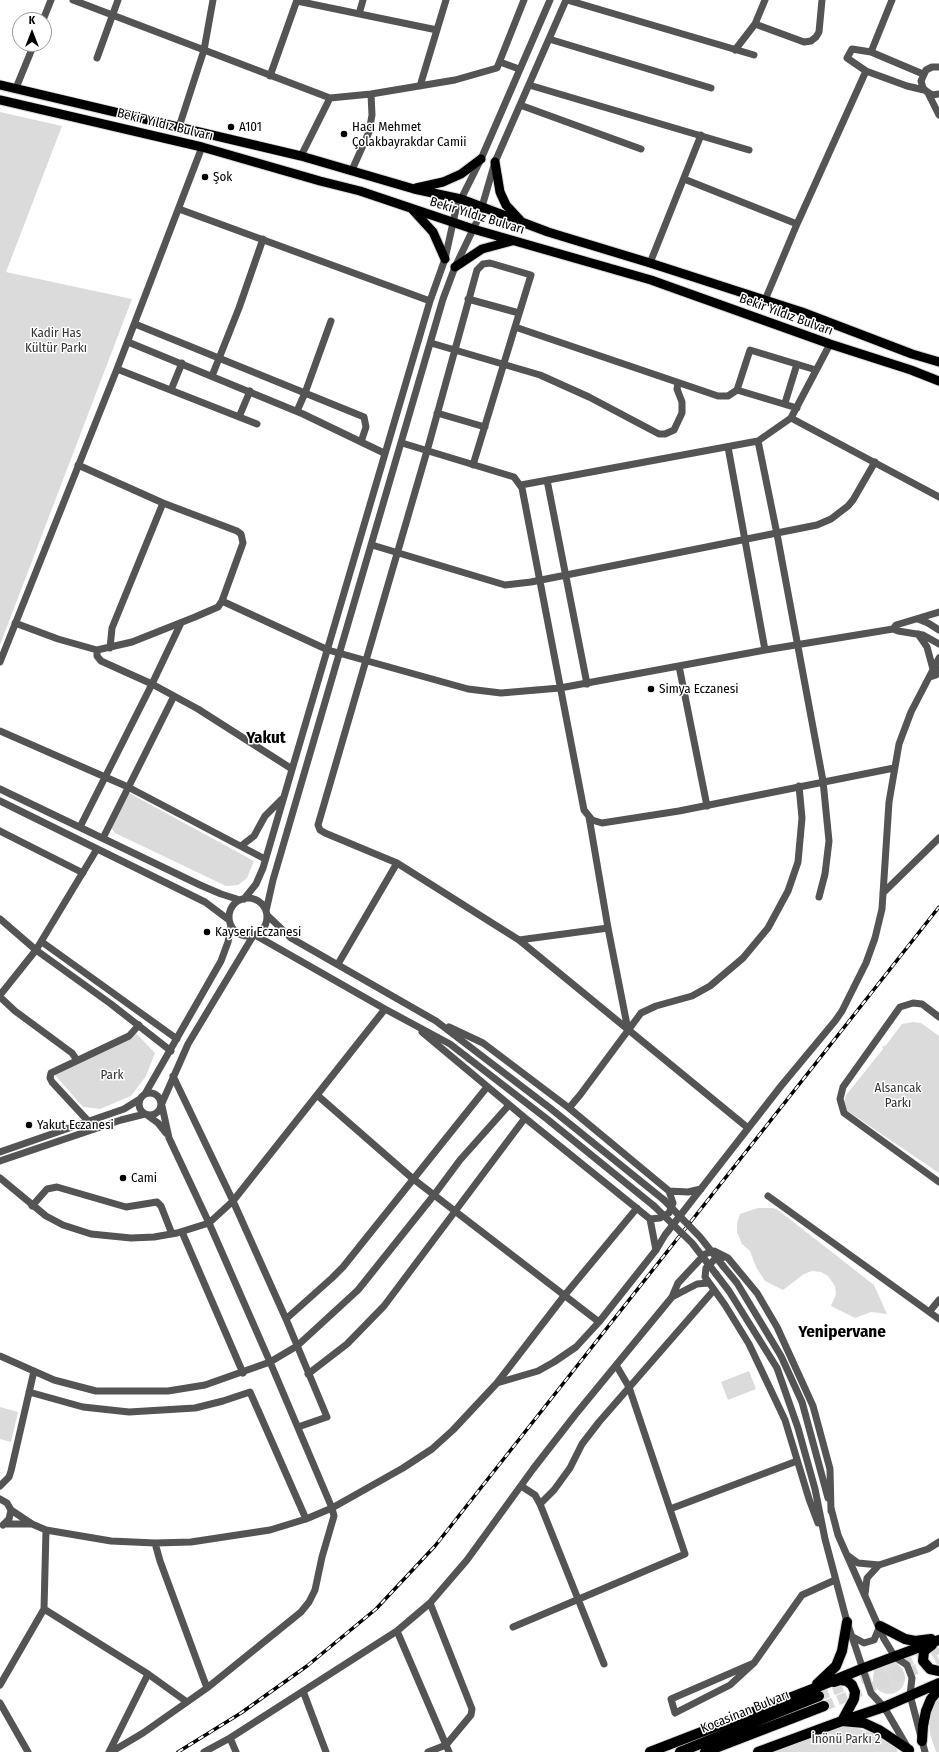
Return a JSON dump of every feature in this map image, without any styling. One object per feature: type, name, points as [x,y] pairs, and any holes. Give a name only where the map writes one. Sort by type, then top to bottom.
[{"type":"highway","points":[[810,1690],[836,1666],[842,1651],[847,1622]]},
{"type":"highway","points":[[880,1626],[905,1639],[915,1641],[939,1640]]},
{"type":"highway","points":[[650,1752],[939,1640]]},
{"type":"highway","points":[[939,1640],[926,1648],[923,1658],[927,1667],[939,1671]]},
{"type":"highway","points":[[810,1690],[840,1680],[850,1683],[854,1688],[855,1696],[842,1721]]},
{"type":"highway","points":[[758,1752],[884,1707],[939,1683]]},
{"type":"highway","points":[[922,1741],[926,1711],[931,1699],[939,1689]]},
{"type":"highway","name":"Kocasinan Bulvarı","points":[[680,1752],[819,1696]]},
{"type":"highway","name":"Kocasinan Bulvarı","points":[[705,1752],[824,1706]]},
{"type":"highway","points":[[842,1721],[864,1723],[879,1730],[909,1751]]},
{"type":"main road","name":"Bekir Yıldız Bulvarı","points":[[0,85],[302,156],[414,189],[461,199],[548,232],[802,312],[912,354],[939,362]]},
{"type":"main road","name":"Bekir Yıldız Bulvarı","points":[[0,100],[202,147],[360,191],[473,229],[651,280],[939,381]]},
{"type":"main road","points":[[414,189],[443,182],[461,174],[481,159]]},
{"type":"main road","points":[[495,162],[500,192],[506,205],[521,222]]},
{"type":"main road","points":[[411,208],[433,232],[444,259]]},
{"type":"main road","points":[[455,267],[482,250],[512,240]]},
{"type":"street","points":[[46,12],[50,0]]},
{"type":"street","points":[[72,0],[113,14],[330,98],[371,94],[455,80],[497,68],[524,0]]},
{"type":"street","points":[[97,58],[118,0]]},
{"type":"street","points":[[179,127],[204,50],[213,0]]},
{"type":"street","points":[[359,14],[363,0]]},
{"type":"street","points":[[420,86],[446,0]]},
{"type":"street","points":[[0,1152],[130,1107],[140,1100],[145,1094],[221,961],[228,942],[232,908],[242,900],[256,884],[266,859],[328,650],[384,453],[444,259],[456,209],[481,159],[550,0]]},
{"type":"street","points":[[0,1161],[121,1120],[146,1115],[155,1115],[162,1104],[188,1044],[254,935],[263,929],[266,923],[266,913],[273,880],[443,299],[455,267],[482,207],[495,162],[566,0],[754,55]]},
{"type":"street","points":[[735,50],[755,24],[765,0]]},
{"type":"street","points":[[755,24],[804,42],[811,41],[819,32],[822,0]]},
{"type":"street","points":[[871,52],[892,0]]},
{"type":"street","points":[[270,76],[297,1],[437,30]]},
{"type":"street","points":[[548,39],[711,88]]},
{"type":"street","points":[[923,74],[871,52],[852,49],[847,58],[866,71],[907,86],[939,94]]},
{"type":"street","points":[[16,88],[31,52]]},
{"type":"street","points":[[500,62],[519,69]]},
{"type":"street","points":[[938,65],[930,68],[923,74],[921,81],[939,115]]},
{"type":"street","points":[[765,300],[797,224],[866,71]]},
{"type":"street","points":[[529,85],[749,150]]},
{"type":"street","points":[[352,170],[369,132],[372,115],[371,94]]},
{"type":"street","points":[[302,156],[330,98]]},
{"type":"street","points":[[520,105],[641,149]]},
{"type":"street","points":[[650,263],[702,135]]},
{"type":"street","points":[[0,662],[128,342],[202,147]]},
{"type":"street","points":[[684,178],[797,224]]},
{"type":"street","points":[[179,209],[430,301]]},
{"type":"street","points":[[212,376],[239,308],[263,239]]},
{"type":"street","points":[[473,465],[531,275],[490,263],[483,264],[477,270],[468,299],[427,451],[318,825],[320,830],[397,862],[519,940],[748,1128]]},
{"type":"street","points":[[468,299],[519,313]]},
{"type":"street","points":[[297,411],[331,321]]},
{"type":"street","points":[[135,324],[364,417],[366,428],[361,442]]},
{"type":"street","points":[[515,326],[678,383],[723,397],[731,395],[737,390],[750,350],[816,370]]},
{"type":"street","points":[[128,342],[297,411],[384,453]]},
{"type":"street","points":[[431,343],[540,375],[589,397],[659,434],[665,434],[674,430],[682,412],[682,402],[677,391],[678,383]]},
{"type":"street","points":[[521,485],[758,441],[791,418],[830,344]]},
{"type":"street","points":[[171,390],[182,363]]},
{"type":"street","points":[[785,403],[797,364]]},
{"type":"street","points":[[117,369],[257,424]]},
{"type":"street","points":[[737,390],[785,403],[796,408]]},
{"type":"street","points":[[239,417],[250,391]]},
{"type":"street","points":[[437,414],[485,426]]},
{"type":"street","points":[[791,418],[939,497]]},
{"type":"street","points":[[758,441],[777,534],[823,782],[829,841],[825,874],[819,897]]},
{"type":"street","points":[[402,443],[514,477],[521,485],[524,492],[584,810],[589,817],[595,821],[602,823],[707,806],[799,786],[894,768]]},
{"type":"street","points":[[728,447],[764,650]]},
{"type":"street","points":[[372,545],[505,585],[522,584],[817,525],[831,519],[843,511],[853,500],[875,462]]},
{"type":"street","points":[[15,623],[58,639],[97,650],[132,642],[181,623],[218,607],[222,601],[243,543],[242,536],[237,531],[163,503],[78,465]]},
{"type":"street","points":[[547,480],[567,575],[587,684]]},
{"type":"street","points":[[110,648],[112,628],[163,503]]},
{"type":"street","points":[[222,601],[328,650],[479,691],[514,693],[587,684],[797,644],[893,629],[916,633],[939,644]]},
{"type":"street","points":[[893,629],[896,625],[939,612]]},
{"type":"street","points":[[918,619],[931,624],[939,630]]},
{"type":"street","points":[[80,827],[181,623]]},
{"type":"street","points":[[916,633],[927,647],[936,669]]},
{"type":"street","points":[[97,650],[97,656],[101,661],[152,684],[198,709],[292,769]]},
{"type":"street","points":[[497,1383],[538,1370],[554,1362],[576,1347],[599,1322],[656,1250],[665,1235],[781,1086],[835,1021],[845,1006],[861,974],[873,944],[882,909],[889,802],[899,744],[906,723],[917,700],[930,677],[936,674],[939,658]]},
{"type":"street","points":[[679,666],[707,806]]},
{"type":"street","points":[[103,838],[174,696]]},
{"type":"street","points":[[0,731],[128,787],[266,859]]},
{"type":"street","points":[[568,1108],[580,1095],[641,1013],[656,1006],[692,996],[710,986],[743,958],[768,928],[788,891],[798,862],[802,818],[799,786]]},
{"type":"street","points":[[0,789],[200,885],[221,894],[242,900],[252,899],[258,901],[266,913],[288,936],[406,1005],[483,1043],[568,1108],[670,1191],[688,1192],[702,1188]]},
{"type":"street","points":[[241,846],[254,836],[265,816],[284,797]]},
{"type":"street","points":[[0,801],[205,902],[230,923],[240,934],[254,935],[450,1044],[477,1063],[654,1206],[692,1243],[729,1291],[777,1368],[800,1435],[815,1489],[835,1580],[847,1622],[864,1668],[871,1693],[884,1707],[909,1751]]},
{"type":"street","points":[[589,817],[608,928],[628,1030]]},
{"type":"street","points":[[0,831],[83,873]]},
{"type":"street","points":[[883,893],[939,838]]},
{"type":"street","points":[[77,1060],[72,1053],[15,1011],[0,996],[42,942],[97,848]]},
{"type":"street","points":[[338,964],[397,862]]},
{"type":"street","points":[[0,919],[36,950],[139,1025],[170,1051]]},
{"type":"street","points":[[519,940],[608,928]]},
{"type":"street","points":[[42,942],[177,1039]]},
{"type":"street","points":[[939,1016],[922,1004],[913,1003],[900,1007],[843,1087],[840,1099],[844,1113],[939,1182]]},
{"type":"street","points":[[0,1178],[32,1206],[46,1216],[63,1225],[91,1234],[131,1238],[172,1234],[209,1223],[233,1202],[385,1009]]},
{"type":"street","points":[[436,1021],[550,1108],[664,1200],[700,1237],[737,1283],[781,1356],[802,1402],[838,1535],[864,1595],[880,1626],[884,1639],[895,1657],[907,1665],[912,1678],[910,1696],[925,1752]]},
{"type":"street","points":[[412,1023],[487,1087],[650,1219],[656,1250]]},
{"type":"street","points":[[89,1122],[52,1082],[50,1078],[51,1073],[54,1070],[129,1036],[139,1025]]},
{"type":"street","points":[[173,1076],[233,1202],[286,1319],[326,1417],[298,1427]]},
{"type":"street","points":[[286,1319],[332,1278],[343,1266],[412,1178],[487,1087]]},
{"type":"street","points":[[145,1094],[156,1094],[162,1104],[169,1138]]},
{"type":"street","points":[[317,1095],[412,1178],[599,1322]]},
{"type":"street","points":[[110,1752],[144,1733],[207,1688],[297,1616],[309,1602],[315,1590],[334,1516],[298,1427],[209,1223],[169,1138],[161,1126],[146,1115],[139,1107],[140,1100]]},
{"type":"street","points":[[0,1356],[54,1380],[96,1391],[168,1391],[205,1386],[270,1362],[297,1346],[358,1290],[460,1160],[509,1105]]},
{"type":"street","points":[[308,1374],[347,1344],[384,1306],[525,1118]]},
{"type":"street","points":[[32,1206],[46,1189],[53,1187],[126,1207],[157,1202],[162,1206],[172,1234]]},
{"type":"street","points":[[650,1219],[660,1218],[669,1213],[673,1203],[670,1191]]},
{"type":"street","points":[[768,1196],[939,1318]]},
{"type":"street","points":[[1,1498],[11,1510],[32,1524],[46,1530],[111,1541],[191,1542],[225,1538],[270,1530],[306,1519],[332,1508],[403,1468],[432,1448],[453,1430],[497,1383],[564,1296],[637,1208]]},
{"type":"street","points":[[182,1232],[243,1373]]},
{"type":"street","points":[[204,1752],[230,1738],[397,1631],[430,1603],[467,1560],[575,1415],[672,1297],[678,1283],[706,1254],[714,1251],[728,1258],[757,1294],[777,1327],[813,1406],[830,1469],[831,1511]]},
{"type":"street","points":[[728,1258],[714,1260],[706,1268],[705,1276],[708,1283],[725,1305],[750,1344],[785,1420],[809,1499],[825,1539]]},
{"type":"street","points":[[672,1297],[697,1284],[708,1283]]},
{"type":"street","points":[[540,1504],[554,1490],[570,1468],[590,1433],[714,1290]]},
{"type":"street","points":[[930,1311],[939,1300]]},
{"type":"street","points":[[513,1627],[685,1554],[629,1387],[616,1365]]},
{"type":"street","points":[[0,1486],[11,1471],[34,1372]]},
{"type":"street","points":[[29,1392],[83,1407],[130,1412],[195,1408],[250,1392],[306,1519]]},
{"type":"street","points":[[670,1509],[797,1461]]},
{"type":"street","points":[[521,1486],[535,1495],[540,1504],[604,1664]]},
{"type":"street","points":[[2,1524],[9,1519],[11,1510]]},
{"type":"street","points":[[2,1524],[32,1524]]},
{"type":"street","points":[[0,1685],[44,1609],[46,1530]]},
{"type":"street","points":[[156,1542],[160,1561],[207,1688]]},
{"type":"street","points":[[846,1554],[858,1563],[879,1565],[928,1549],[939,1542]]},
{"type":"street","points":[[864,1595],[868,1578],[879,1565]]},
{"type":"street","points":[[754,1663],[671,1699],[675,1712],[730,1685],[754,1663],[802,1595],[835,1580]]},
{"type":"street","points":[[428,1752],[446,1745],[471,1715],[472,1709],[430,1603]]},
{"type":"street","points":[[44,1609],[148,1674],[187,1702]]},
{"type":"street","points":[[852,1637],[864,1643],[874,1640],[880,1626]]},
{"type":"street","points":[[397,1631],[449,1752]]},
{"type":"street","points":[[110,1752],[148,1674]]},
{"type":"street","points":[[304,1691],[326,1752]]},
{"type":"street","points":[[0,1703],[28,1752]]},
{"type":"street","points":[[230,1738],[236,1752]]},
{"type":"green space","name":"Kadir Has Kültür Parkı","points":[[0,112],[62,126],[6,272],[132,299],[0,645]]},
{"type":"green space","points":[[129,793],[254,861],[247,878],[238,885],[226,886],[115,833],[111,828]]},
{"type":"green space","name":"Alsancak Parkı","points":[[913,1022],[921,1023],[939,1036],[939,1173],[846,1110],[844,1102],[846,1095],[883,1049],[882,1047],[886,1045],[902,1024]]},
{"type":"green space","name":"Park","points":[[136,1033],[155,1053],[146,1076],[131,1096],[100,1109],[83,1107],[54,1074]]},
{"type":"green space","points":[[758,1208],[773,1208],[778,1210],[874,1285],[887,1314],[871,1312],[855,1318],[831,1306],[836,1294],[835,1286],[828,1276],[821,1272],[812,1271],[804,1274],[783,1290],[765,1281],[756,1267],[750,1251],[742,1244],[737,1232],[737,1223],[740,1214]]},
{"type":"green space","points":[[749,1371],[756,1389],[728,1400],[721,1382]]},
{"type":"green space","points":[[0,1407],[18,1412],[11,1442],[0,1439]]},
{"type":"green space","points":[[889,1662],[900,1667],[905,1678],[900,1689],[889,1694],[878,1689],[873,1678],[878,1667]]},
{"type":"green space","points":[[939,1696],[939,1752],[936,1752],[930,1734],[929,1722],[933,1706]]},
{"type":"green space","name":"İnönü Parkı 2","points":[[847,1725],[875,1734],[896,1748],[898,1752],[770,1752]]},
{"type":"tunnel","points":[[819,1696],[939,1649]]},
{"type":"tunnel","points":[[824,1706],[939,1660]]},
{"type":"railway","points":[[178,1752],[241,1713],[307,1666],[376,1609],[435,1546],[939,907]]},
{"type":"place","name":"A101","points":[[231,127]]},
{"type":"place","name":"Hacı Mehmet Çolakbayrakdar Camii","points":[[344,134]]},
{"type":"place","name":"Şok","points":[[205,177]]},
{"type":"place","name":"Simya Eczanesi","points":[[651,689]]},
{"type":"place","name":"Kayseri Eczanesi","points":[[207,932]]},
{"type":"place","name":"Yakut Eczanesi","points":[[29,1125]]},
{"type":"place","name":"Cami","points":[[123,1178]]},
{"type":"district","name":"Yakut","points":[[266,738]]},
{"type":"district","name":"Yenipervane","points":[[842,1332]]}]
